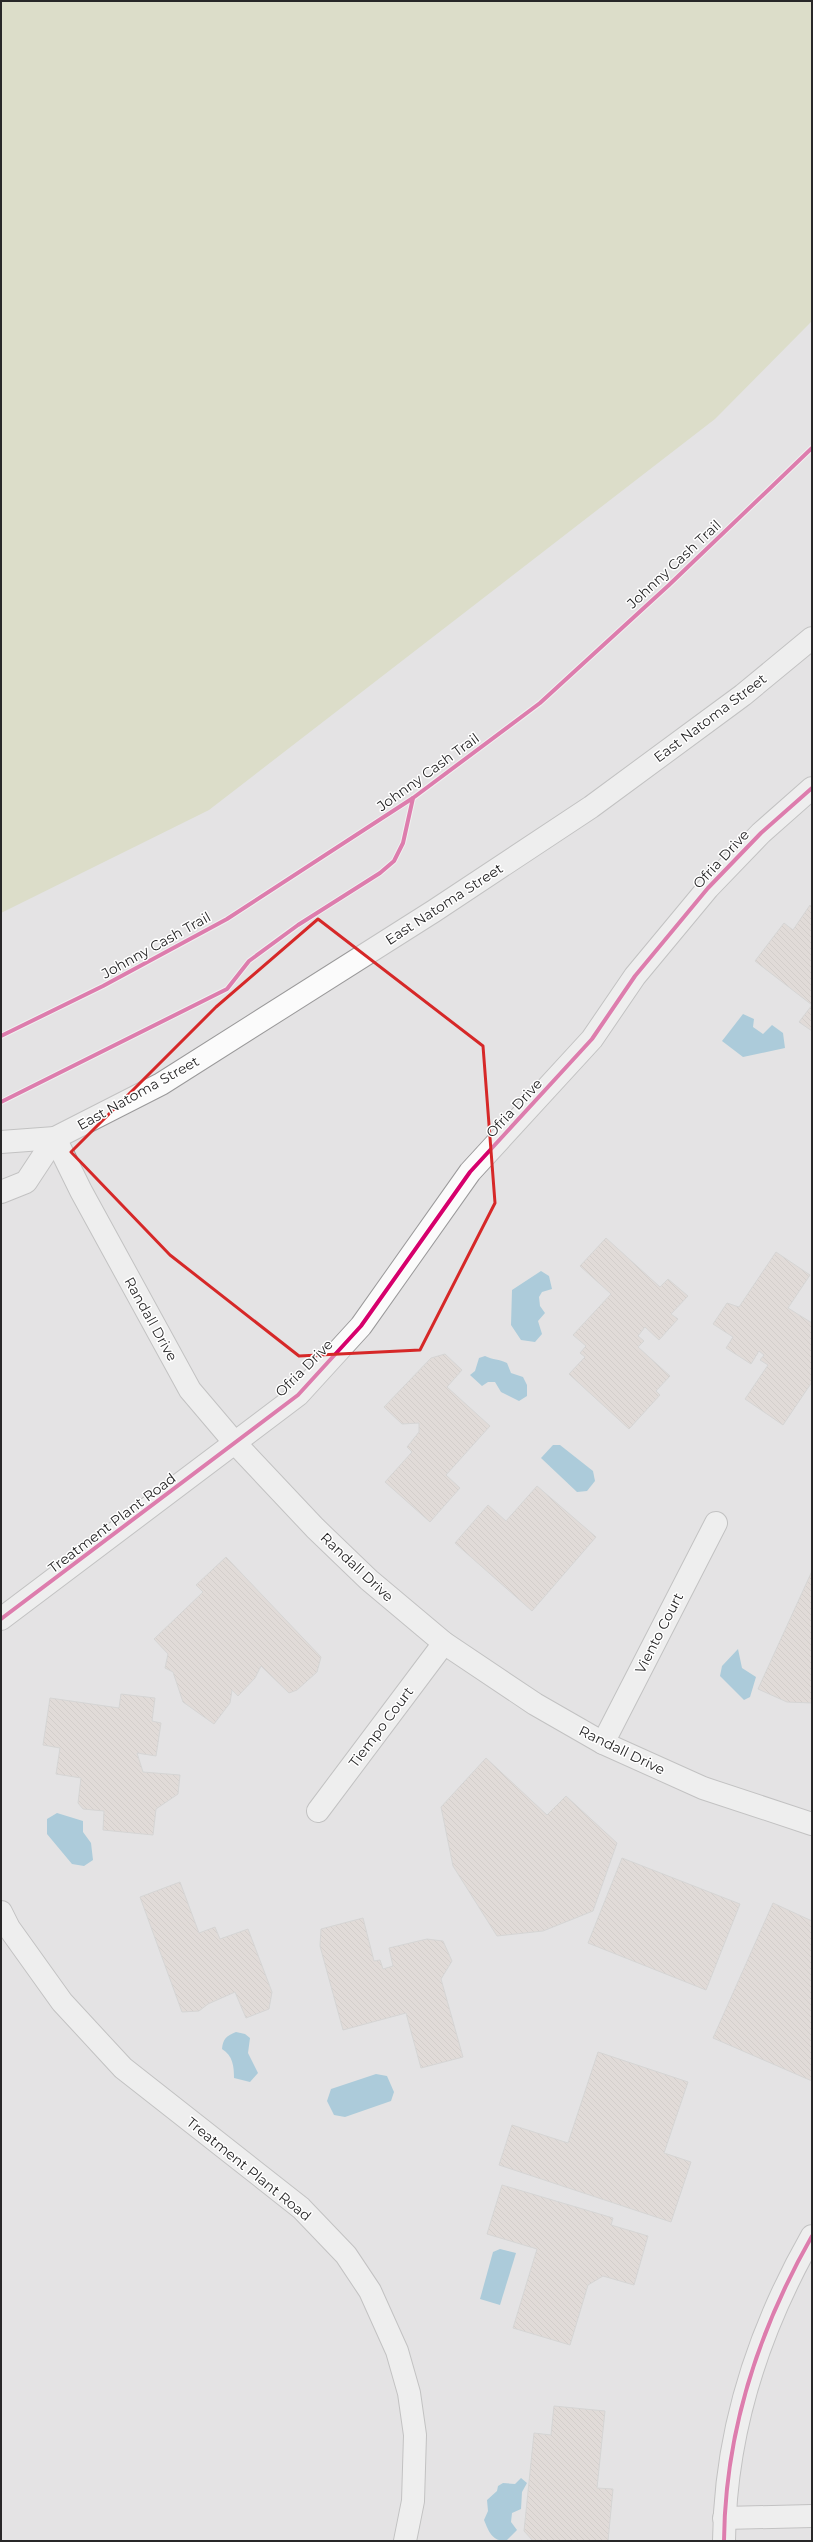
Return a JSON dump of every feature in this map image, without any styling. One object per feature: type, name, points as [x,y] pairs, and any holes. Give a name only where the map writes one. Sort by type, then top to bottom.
[{"type":"street","name":"East Natoma Street","points":[[1,1142],[55,1138],[161,1084],[448,903],[591,807],[743,695],[812,638]]},
{"type":"street","name":"Ofria Drive","points":[[235,1443],[298,1395],[361,1326],[470,1172],[592,1039],[635,976],[708,888],[761,833],[812,788]]},
{"type":"street","name":"East Natoma Street","points":[[1,1192],[26,1182],[55,1138]]},
{"type":"street","name":"Randall Drive","points":[[55,1138],[81,1191],[190,1390],[235,1443],[368,1580],[444,1643],[535,1704],[603,1743],[703,1788],[812,1824]]},
{"type":"street","name":"Treatment Plant Road","points":[[1,1619],[235,1443]]},
{"type":"street","name":"Viento Court","points":[[603,1743],[716,1523]]},
{"type":"street","name":"Tiempo Court","points":[[318,1811],[444,1643]]},
{"type":"street","name":"Treatment Plant Road","points":[[1,1912],[9,1928],[62,2002],[123,2068],[301,2208],[346,2255],[370,2291],[397,2350],[409,2392],[415,2435],[413,2501],[405,2541]]},
{"type":"street","points":[[724,2541],[724,2518],[730,2465],[743,2400],[758,2351],[789,2276],[812,2236]]},
{"type":"street","points":[[724,2518],[812,2516]]},
{"type":"highlighted area","points":[[318,919],[483,1046],[495,1203],[420,1350],[299,1356],[170,1255],[71,1152],[216,1007]]},
{"type":"green space","points":[[1,1],[812,1],[812,321],[715,419],[209,810],[1,913]]},
{"type":"water","points":[[743,1014],[754,1019],[753,1027],[763,1034],[772,1025],[783,1033],[785,1048],[743,1057],[722,1041]]},
{"type":"water","points":[[541,1271],[549,1276],[552,1289],[542,1292],[539,1297],[540,1306],[545,1313],[538,1321],[542,1334],[535,1342],[521,1340],[511,1325],[512,1290]]},
{"type":"water","points":[[485,1356],[507,1363],[511,1373],[523,1377],[527,1385],[527,1396],[519,1401],[501,1392],[495,1382],[488,1382],[482,1386],[470,1375],[475,1371],[479,1358]]},
{"type":"water","points":[[553,1445],[560,1445],[593,1471],[595,1481],[587,1491],[577,1492],[541,1458]]},
{"type":"water","points":[[738,1649],[742,1668],[756,1677],[750,1697],[744,1700],[720,1676],[722,1666]]},
{"type":"water","points":[[57,1813],[83,1821],[83,1832],[91,1843],[93,1860],[84,1866],[72,1864],[47,1834],[47,1819]]},
{"type":"water","points":[[236,2032],[245,2034],[250,2038],[248,2053],[258,2073],[250,2082],[234,2078],[234,2069],[231,2058],[222,2049],[226,2038]]},
{"type":"water","points":[[376,2074],[387,2076],[394,2092],[391,2101],[345,2117],[334,2115],[327,2101],[331,2089]]},
{"type":"water","points":[[500,2249],[516,2253],[500,2305],[480,2299],[493,2252]]},
{"type":"water","points":[[521,2478],[527,2483],[522,2492],[521,2509],[512,2513],[511,2522],[517,2530],[506,2541],[501,2541],[494,2538],[489,2532],[484,2520],[488,2511],[487,2500],[497,2491],[498,2486],[503,2483],[515,2484]]},
{"type":"building","points":[[810,905],[812,907],[812,1005],[755,961],[784,923],[793,930]]},
{"type":"building","points":[[812,1005],[812,1031],[799,1022]]},
{"type":"building","points":[[606,1238],[660,1287],[668,1279],[688,1296],[671,1314],[678,1319],[659,1340],[645,1327],[638,1336],[644,1341],[638,1347],[670,1376],[656,1391],[660,1395],[629,1429],[569,1374],[585,1357],[580,1353],[586,1346],[573,1335],[611,1294],[580,1266]]},
{"type":"building","points":[[776,1252],[810,1275],[788,1308],[812,1323],[812,1382],[783,1425],[745,1399],[768,1365],[760,1360],[764,1355],[759,1351],[751,1364],[726,1348],[733,1337],[713,1324],[727,1303],[739,1307]]},
{"type":"building","points":[[445,1354],[462,1370],[447,1387],[490,1426],[446,1475],[460,1488],[430,1522],[385,1482],[412,1452],[407,1447],[419,1432],[419,1423],[402,1424],[384,1407],[431,1358]]},
{"type":"building","points":[[537,1486],[596,1537],[532,1611],[455,1543],[488,1505],[506,1521]]},
{"type":"building","points":[[226,1557],[321,1657],[317,1672],[297,1690],[289,1693],[261,1666],[255,1678],[238,1696],[232,1690],[230,1703],[214,1724],[183,1702],[173,1672],[165,1668],[168,1654],[154,1639],[203,1592],[196,1585]]},
{"type":"building","points":[[812,1571],[812,1703],[787,1702],[758,1689]]},
{"type":"building","points":[[121,1694],[155,1698],[152,1721],[161,1723],[156,1756],[137,1753],[143,1772],[180,1775],[178,1794],[156,1809],[153,1835],[103,1830],[104,1811],[83,1809],[78,1803],[81,1778],[56,1774],[60,1748],[43,1745],[50,1698],[119,1708]]},
{"type":"building","points":[[486,1758],[547,1815],[566,1796],[617,1843],[593,1911],[543,1931],[497,1936],[453,1866],[441,1807]]},
{"type":"building","points":[[622,1858],[740,1904],[706,1990],[588,1943]]},
{"type":"building","points":[[180,1882],[199,1933],[215,1927],[220,1939],[248,1929],[272,1992],[269,2009],[246,2018],[235,1992],[208,2004],[199,2011],[182,2012],[140,1897]]},
{"type":"building","points":[[773,1903],[812,1921],[812,2081],[713,2038]]},
{"type":"building","points":[[363,1918],[374,1961],[380,1960],[383,1969],[393,1966],[389,1948],[427,1939],[443,1941],[452,1961],[441,1979],[463,2057],[421,2068],[406,2013],[343,2030],[320,1946],[321,1929]]},
{"type":"building","points":[[598,2052],[688,2082],[664,2153],[691,2162],[671,2222],[499,2165],[512,2125],[568,2143]]},
{"type":"building","points":[[502,2185],[613,2218],[611,2225],[648,2236],[634,2285],[603,2276],[588,2285],[570,2345],[513,2328],[537,2249],[487,2234]]},
{"type":"building","points":[[554,2406],[605,2411],[597,2488],[613,2489],[608,2541],[533,2541],[524,2531],[534,2433],[551,2435]]},
{"type":"cycle path","name":"Johnny Cash Trail","points":[[1,1036],[103,986],[227,919],[413,798],[540,703],[669,585],[812,448]]},
{"type":"cycle path","points":[[1,1619],[298,1395],[361,1326],[470,1172],[592,1039],[635,976],[708,888],[761,833],[812,788]]},
{"type":"cycle path","name":"Johnny Cash Trail","points":[[1,1102],[227,989],[249,961],[298,925],[380,873],[394,861],[403,843],[413,798]]},
{"type":"cycle path","points":[[724,2541],[726,2501],[731,2461],[738,2422],[748,2383],[776,2308],[793,2271],[812,2236]]}]
